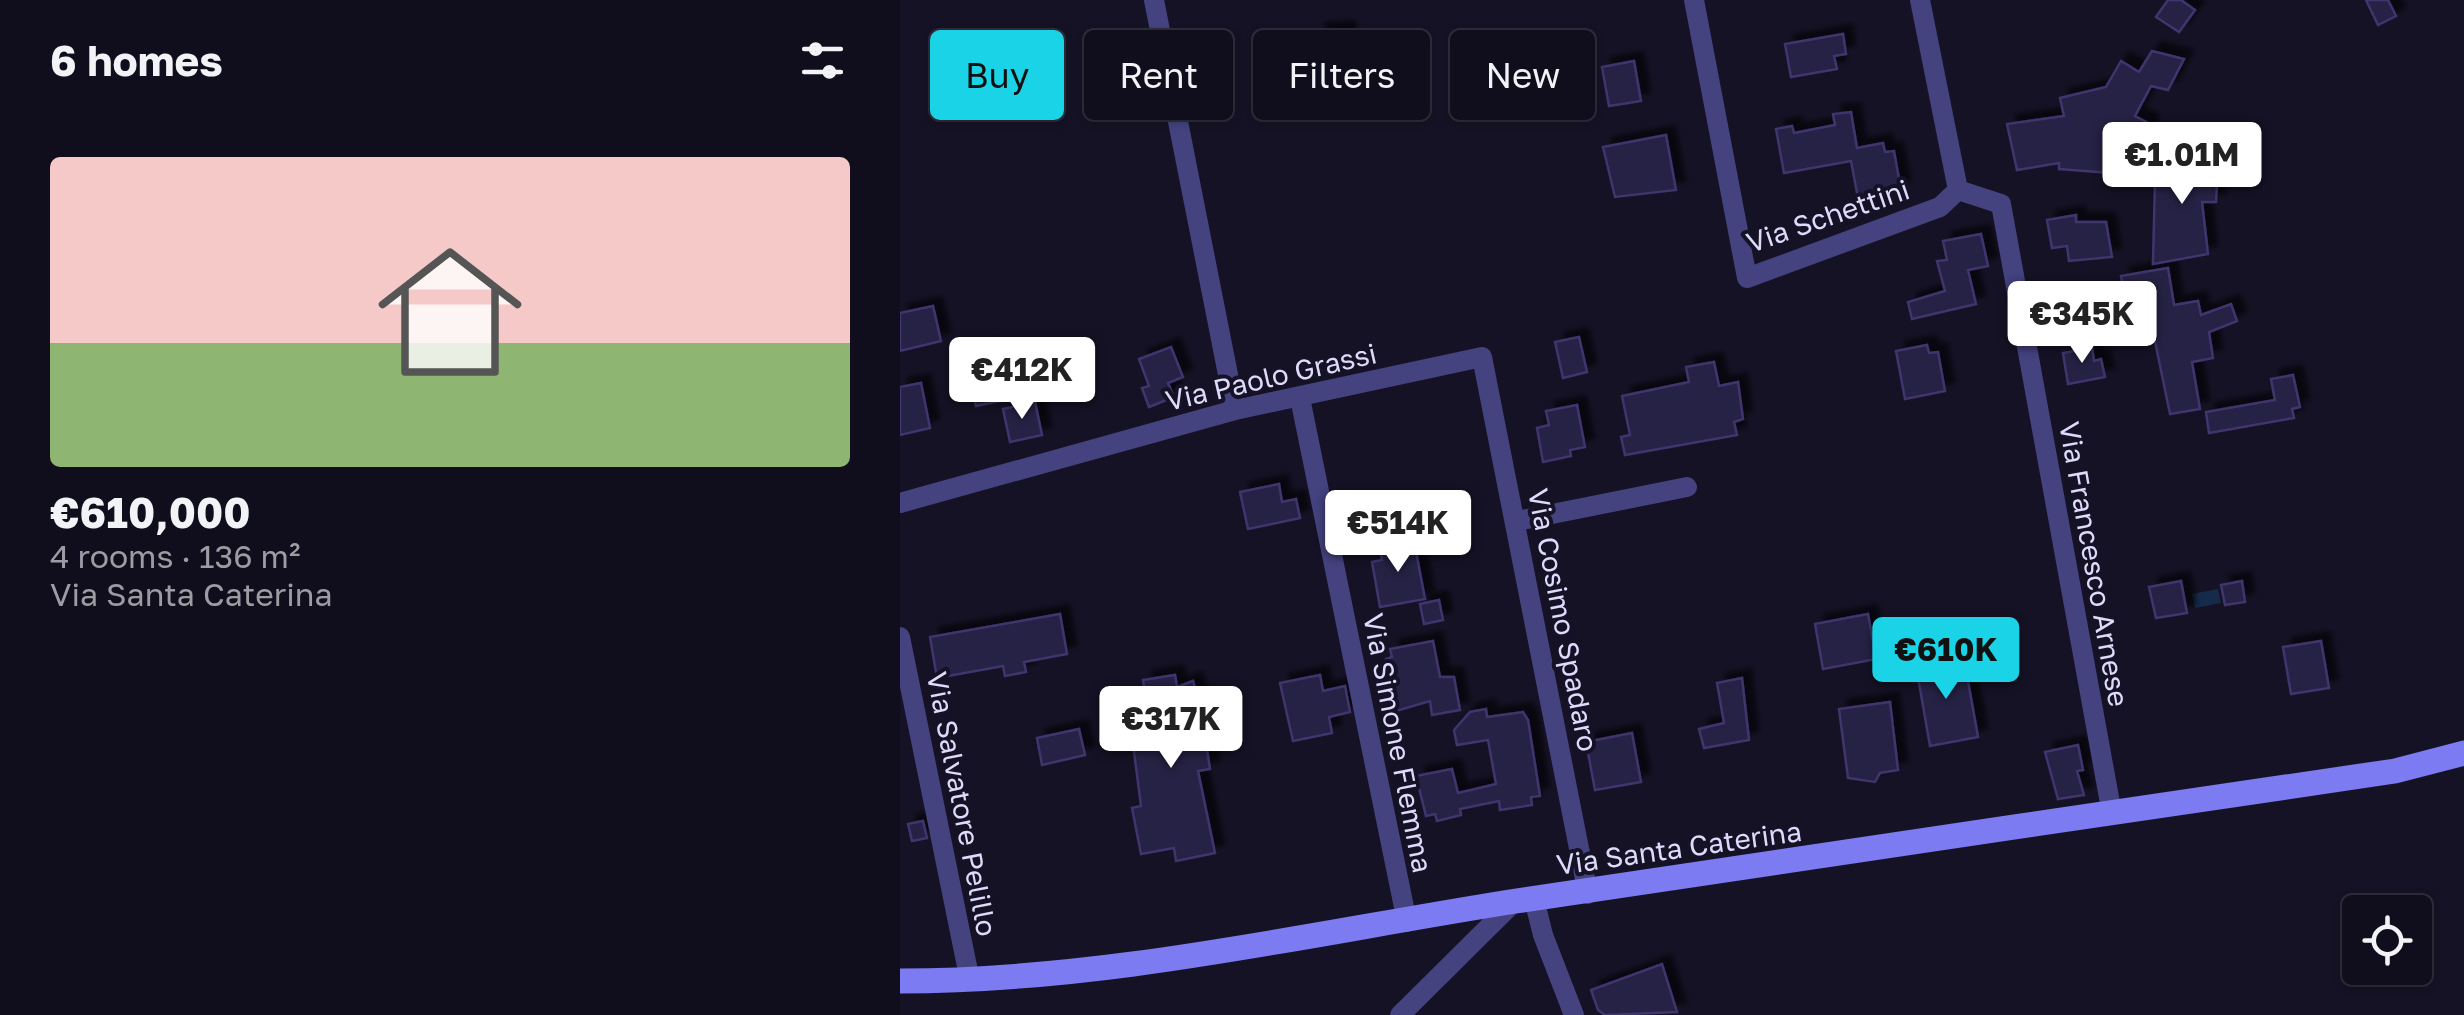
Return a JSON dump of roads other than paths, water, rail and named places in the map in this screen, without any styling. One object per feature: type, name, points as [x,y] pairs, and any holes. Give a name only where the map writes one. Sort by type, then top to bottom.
[{"type":"street","points":[[1154,0],[1234,410]]},
{"type":"street","name":"Via Schettini","points":[[1694,0],[1747,278],[1940,207],[1958,190]]},
{"type":"street","points":[[1920,0],[1958,190]]},
{"type":"street","name":"Via Francesco Arnese","points":[[1958,190],[2001,204],[2112,814]]},
{"type":"street","name":"Via Paolo Grassi","points":[[900,504],[1234,410],[1482,358]]},
{"type":"street","name":"Via Cosimo Spadaro","points":[[1482,358],[1588,894]]},
{"type":"street","name":"Via Simone Flemma","points":[[1300,398],[1407,922]]},
{"type":"street","points":[[1517,522],[1687,487]]},
{"type":"street","name":"Via Salvatore Pelillo","points":[[900,637],[970,981]]},
{"type":"street","name":"Via Santa Caterina","points":[[900,981],[970,981],[1230,950],[1524,900],[1588,894],[2395,770],[2464,753]]},
{"type":"street","points":[[1400,1015],[1524,900],[1543,936],[1574,1015]]},
{"type":"water","points":[[2218,589],[2221,603],[2195,608],[2192,594]]}]
